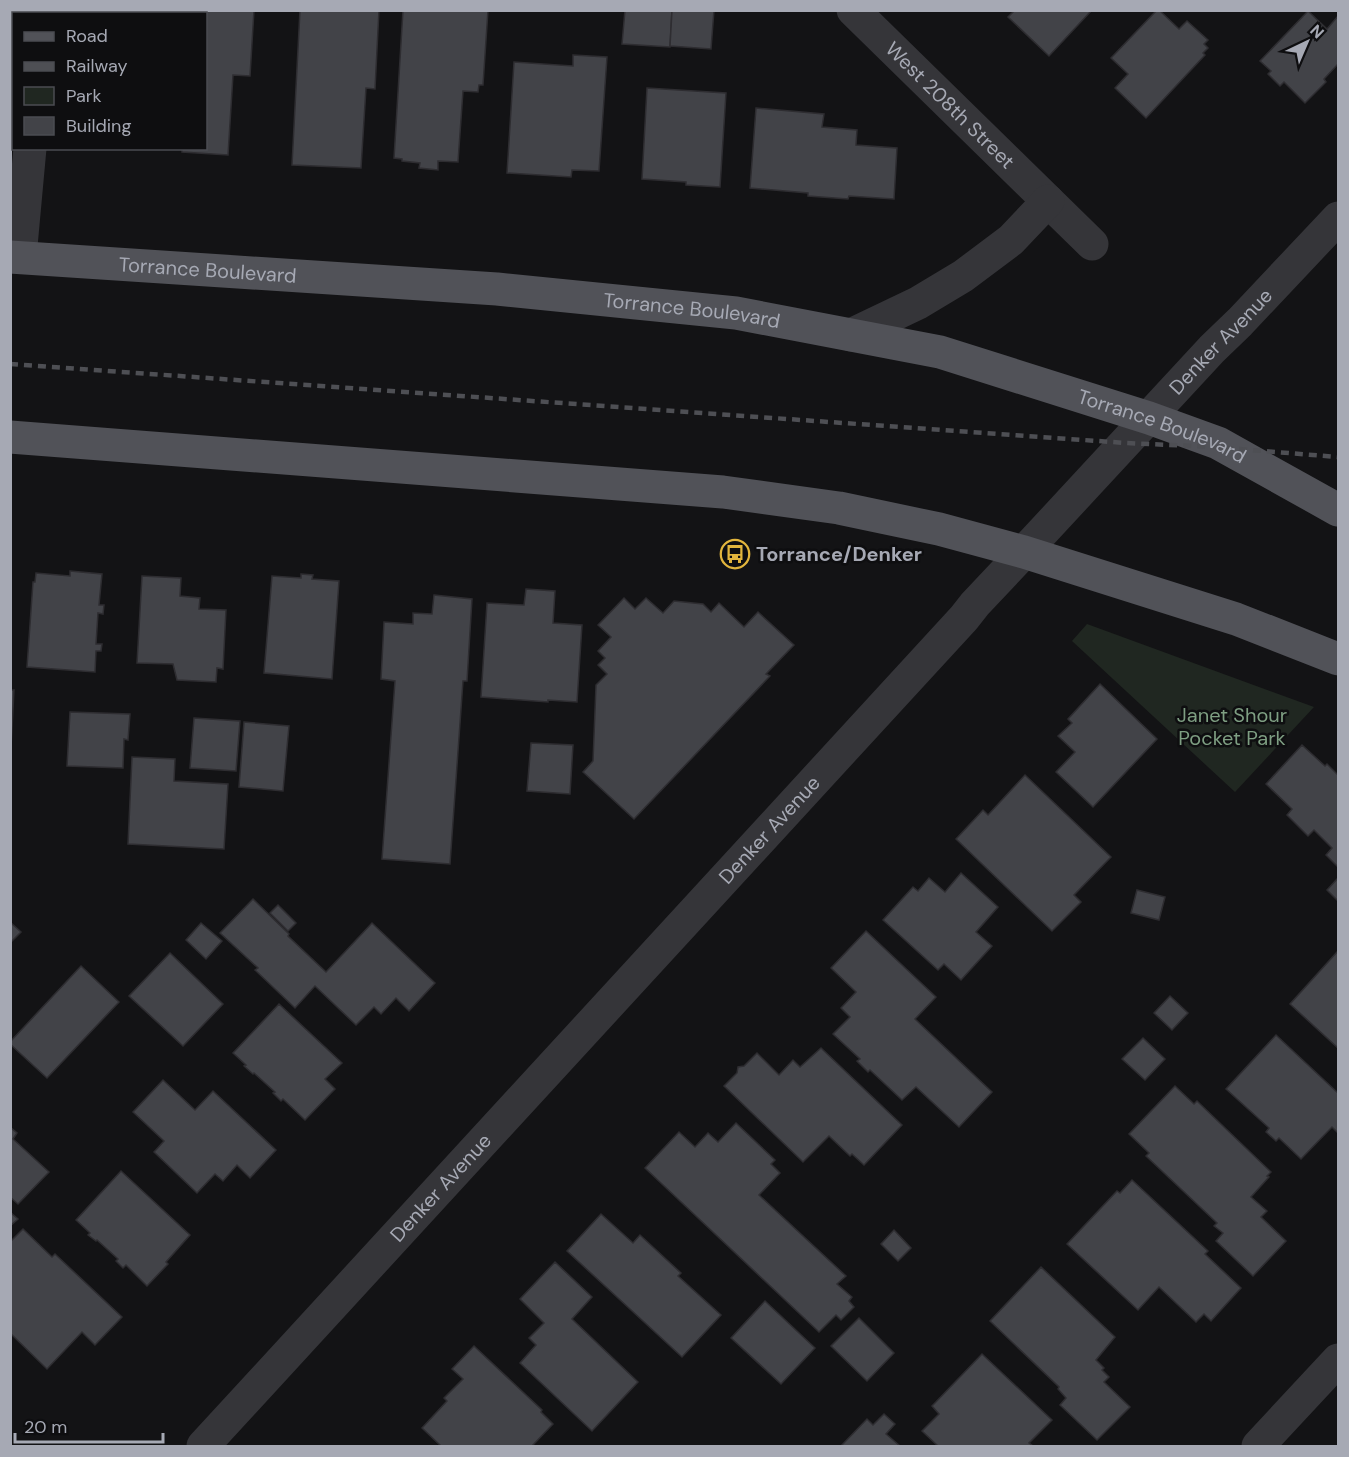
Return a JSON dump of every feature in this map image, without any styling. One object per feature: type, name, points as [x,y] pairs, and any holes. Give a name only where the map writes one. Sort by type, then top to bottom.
[{"type":"main road","name":"Torrance Boulevard","points":[[15,257],[520,292],[736,313],[940,352],[1149,418],[1218,443],[1338,510]]},
{"type":"main road","points":[[10,437],[723,492],[839,508],[939,529],[1024,552],[1236,619],[1338,659]]},
{"type":"street","name":"West 208th Street","points":[[853,10],[1092,244]]},
{"type":"street","points":[[15,257],[30,150]]},
{"type":"street","points":[[851,335],[918,303],[963,276],[1011,240],[1048,201]]},
{"type":"street","name":"Denker Avenue","points":[[204,1446],[975,604],[1212,349],[1338,218]]},
{"type":"street","points":[[1258,1446],[1338,1360]]},
{"type":"green space","name":"Janet Shour Pocket Park","points":[[1087,624],[1314,707],[1235,792],[1072,641]]},
{"type":"building","points":[[60,10],[148,10],[148,12],[60,12]]},
{"type":"building","points":[[174,10],[254,10],[250,76],[233,75],[228,155],[182,152],[182,150],[207,150],[207,12],[174,12]]},
{"type":"building","points":[[300,10],[379,10],[375,89],[366,88],[361,168],[292,165]]},
{"type":"building","points":[[403,10],[488,10],[483,85],[479,85],[478,92],[463,91],[458,162],[438,161],[438,170],[419,168],[420,163],[394,158]]},
{"type":"building","points":[[625,10],[672,10],[670,47],[622,44]]},
{"type":"building","points":[[672,10],[714,10],[711,49],[670,46]]},
{"type":"building","points":[[1011,10],[1092,10],[1049,56],[1008,17],[1013,12]]},
{"type":"building","points":[[1157,10],[1179,29],[1187,21],[1208,40],[1204,44],[1208,48],[1203,53],[1205,55],[1146,118],[1115,88],[1128,74],[1111,58]]},
{"type":"building","points":[[1308,11],[1327,29],[1338,16],[1338,64],[1324,79],[1326,82],[1305,103],[1284,82],[1280,86],[1268,74],[1271,71],[1260,61]]},
{"type":"building","points":[[573,55],[607,57],[599,171],[572,170],[571,177],[507,173],[514,62],[573,66]]},
{"type":"building","points":[[10,61],[12,61],[12,145],[10,145]]},
{"type":"building","points":[[647,88],[726,93],[720,187],[642,179]]},
{"type":"building","points":[[756,108],[824,114],[822,127],[857,130],[856,145],[897,148],[894,199],[808,196],[808,193],[750,188]]},
{"type":"building","points":[[70,571],[102,574],[99,605],[104,605],[103,614],[98,613],[96,644],[102,644],[101,651],[96,651],[95,672],[27,667],[33,582],[35,582],[36,573],[70,576]]},
{"type":"building","points":[[301,574],[313,575],[312,579],[339,581],[332,679],[264,673],[272,576],[301,578]]},
{"type":"building","points":[[142,576],[181,578],[180,596],[200,598],[199,609],[226,610],[223,669],[217,668],[216,682],[177,680],[173,664],[137,663]]},
{"type":"building","points":[[526,589],[555,591],[553,623],[582,625],[577,702],[481,697],[487,603],[524,605]]},
{"type":"building","points":[[434,595],[472,599],[467,681],[463,681],[450,864],[382,859],[395,681],[381,679],[384,622],[413,624],[413,613],[432,614]]},
{"type":"building","points":[[624,598],[635,609],[646,598],[663,613],[674,601],[703,604],[711,612],[719,603],[744,627],[758,612],[794,645],[766,674],[770,676],[634,819],[583,772],[593,761],[596,685],[607,674],[598,665],[605,658],[598,651],[611,637],[598,625]]},
{"type":"building","points":[[1100,684],[1157,739],[1093,807],[1056,772],[1075,752],[1058,736],[1072,723],[1068,719]]},
{"type":"building","points":[[10,690],[14,690],[11,747],[10,747]]},
{"type":"building","points":[[70,712],[130,714],[128,740],[124,739],[123,768],[67,766]]},
{"type":"building","points":[[194,718],[240,721],[236,771],[190,768]]},
{"type":"building","points":[[244,722],[289,726],[283,791],[239,787]]},
{"type":"building","points":[[531,743],[573,745],[570,794],[527,791]]},
{"type":"building","points":[[1302,745],[1338,775],[1338,867],[1326,855],[1332,848],[1314,830],[1308,836],[1287,815],[1292,809],[1266,784]]},
{"type":"building","points":[[132,757],[175,759],[174,781],[228,784],[224,849],[128,844]]},
{"type":"building","points":[[1025,775],[1111,857],[1074,895],[1081,902],[1052,931],[956,839],[983,810],[988,815]]},
{"type":"building","points":[[961,873],[998,907],[976,932],[992,946],[961,980],[944,964],[938,970],[883,920],[913,887],[918,891],[929,878],[945,892]]},
{"type":"building","points":[[1338,878],[1338,901],[1327,890]]},
{"type":"building","points":[[1137,890],[1165,897],[1159,920],[1131,913]]},
{"type":"building","points":[[253,899],[326,972],[372,923],[435,983],[409,1011],[396,998],[381,1014],[374,1007],[356,1025],[315,986],[295,1008],[255,970],[258,968],[220,933]]},
{"type":"building","points":[[278,905],[296,923],[288,931],[270,913]]},
{"type":"building","points":[[10,922],[21,932],[10,943]]},
{"type":"building","points":[[201,923],[222,941],[206,959],[186,940]]},
{"type":"building","points":[[866,931],[936,997],[915,1019],[992,1092],[959,1127],[916,1087],[902,1100],[870,1070],[868,1072],[857,1061],[860,1059],[833,1034],[850,1017],[841,1008],[856,992],[831,968]]},
{"type":"building","points":[[1338,951],[1338,1048],[1290,1004]]},
{"type":"building","points":[[170,953],[223,1004],[183,1046],[129,996]]},
{"type":"building","points":[[81,966],[119,1002],[47,1078],[10,1042]]},
{"type":"building","points":[[1170,996],[1188,1013],[1172,1030],[1154,1013]]},
{"type":"building","points":[[279,1004],[342,1063],[325,1079],[335,1089],[305,1120],[283,1099],[281,1101],[273,1093],[275,1092],[244,1066],[246,1065],[233,1053]]},
{"type":"building","points":[[1276,1035],[1338,1093],[1338,1133],[1332,1127],[1301,1159],[1279,1138],[1276,1141],[1266,1132],[1269,1128],[1226,1089]]},
{"type":"building","points":[[1143,1038],[1165,1059],[1145,1080],[1122,1059]]},
{"type":"building","points":[[821,1048],[902,1125],[864,1165],[852,1154],[850,1156],[829,1136],[803,1162],[724,1086],[737,1073],[738,1067],[744,1066],[757,1053],[779,1075],[793,1060],[800,1067]]},
{"type":"building","points":[[163,1080],[195,1110],[213,1091],[276,1150],[250,1178],[237,1165],[223,1181],[215,1174],[197,1193],[154,1152],[164,1141],[133,1112]]},
{"type":"building","points":[[1175,1086],[1194,1104],[1197,1101],[1271,1172],[1251,1197],[1267,1211],[1261,1217],[1286,1241],[1253,1276],[1216,1241],[1223,1233],[1214,1226],[1217,1223],[1146,1156],[1149,1153],[1129,1134]]},
{"type":"building","points":[[736,1123],[775,1160],[771,1164],[780,1173],[759,1195],[846,1276],[837,1284],[852,1297],[849,1301],[854,1307],[841,1320],[836,1315],[819,1332],[645,1168],[679,1132],[695,1147],[708,1133],[718,1142]]},
{"type":"building","points":[[10,1127],[17,1133],[13,1139],[49,1172],[18,1204],[10,1197]]},
{"type":"building","points":[[121,1171],[190,1235],[166,1262],[168,1264],[147,1286],[126,1265],[123,1268],[116,1261],[118,1259],[88,1235],[90,1233],[76,1220]]},
{"type":"building","points":[[1132,1180],[1208,1251],[1205,1254],[1241,1288],[1211,1321],[1204,1314],[1196,1322],[1159,1287],[1138,1310],[1067,1244],[1117,1191],[1120,1193]]},
{"type":"building","points":[[10,1212],[18,1219],[10,1226]]},
{"type":"building","points":[[601,1214],[633,1243],[640,1235],[681,1273],[678,1276],[721,1315],[682,1357],[567,1251]]},
{"type":"building","points":[[23,1229],[52,1257],[55,1254],[122,1317],[95,1345],[82,1332],[47,1369],[10,1333],[10,1242]]},
{"type":"building","points":[[894,1230],[911,1248],[898,1261],[881,1244]]},
{"type":"building","points":[[555,1262],[592,1297],[572,1319],[638,1382],[592,1431],[520,1363],[536,1345],[529,1338],[544,1323],[520,1299]]},
{"type":"building","points":[[1041,1267],[1115,1337],[1096,1360],[1109,1377],[1104,1382],[1130,1407],[1097,1440],[1060,1405],[1066,1398],[1058,1389],[1059,1387],[990,1321]]},
{"type":"building","points":[[765,1301],[815,1348],[781,1384],[731,1338]]},
{"type":"building","points":[[859,1318],[894,1353],[867,1381],[831,1346]]},
{"type":"building","points":[[474,1346],[542,1410],[541,1412],[553,1424],[532,1446],[441,1446],[422,1428],[447,1401],[444,1398],[463,1379],[452,1369]]},
{"type":"building","points":[[982,1354],[1052,1420],[1029,1443],[1033,1446],[938,1446],[922,1431],[939,1414],[932,1406]]},
{"type":"building","points":[[884,1414],[895,1424],[886,1434],[900,1446],[841,1446],[867,1419],[873,1425]]},
{"type":"railway","points":[[10,364],[1338,457]]},
{"type":"place","name":"Torrance/Denker","points":[[735,554]]}]
